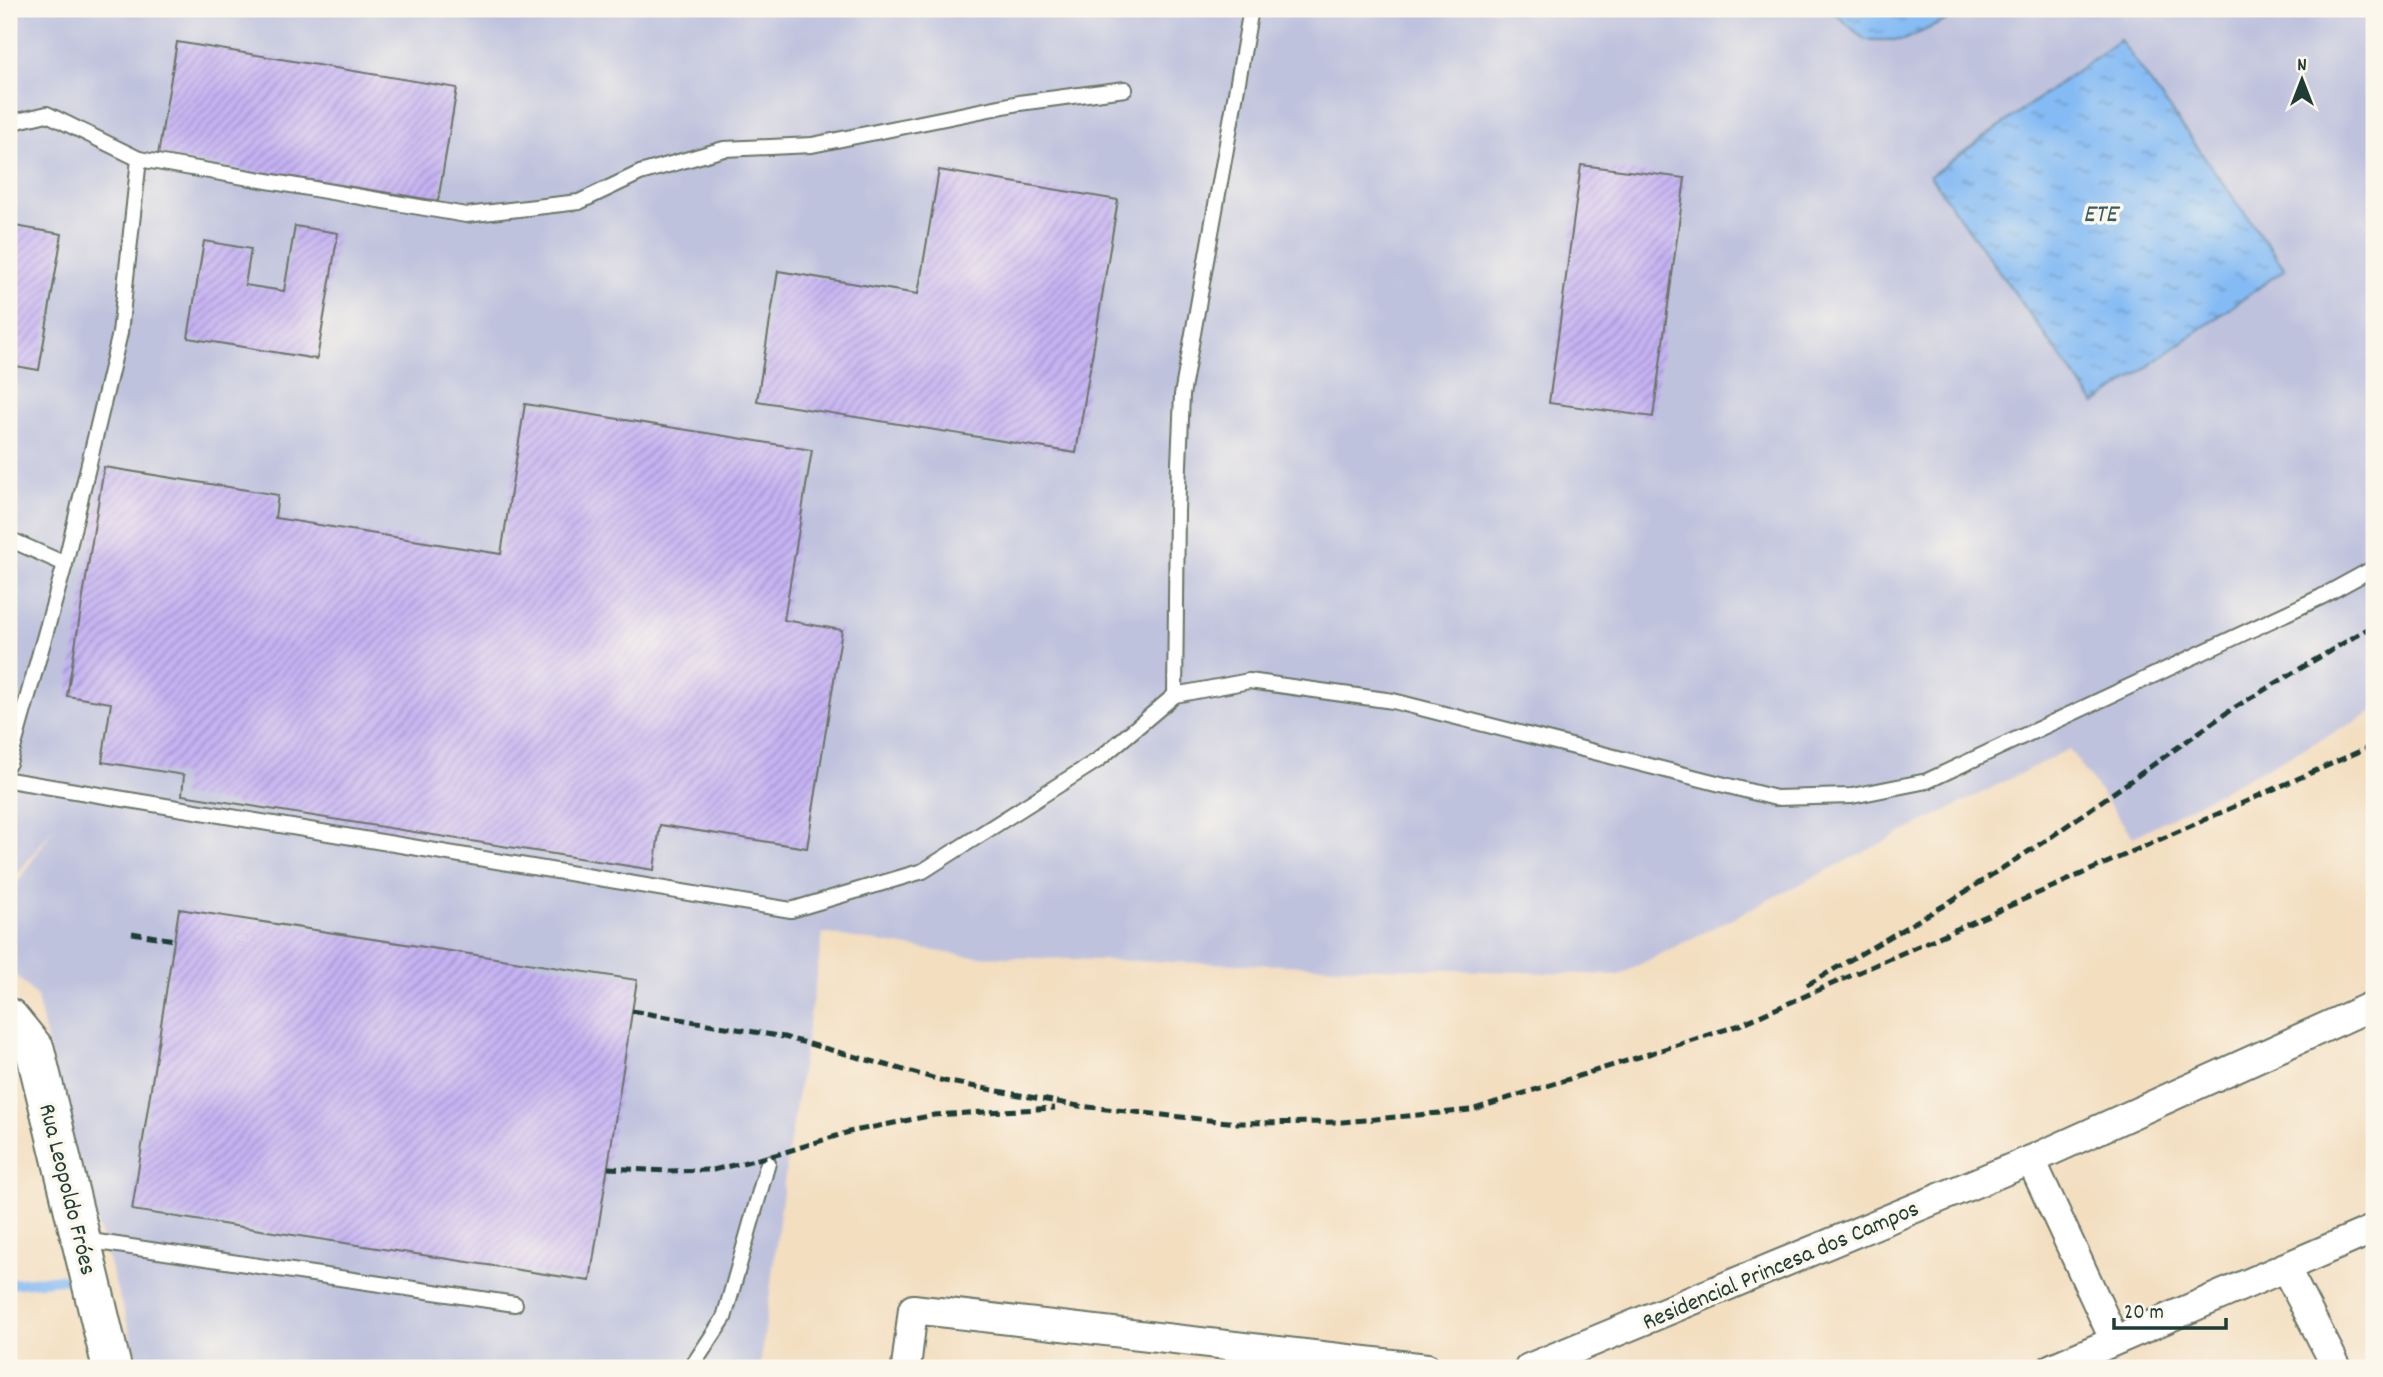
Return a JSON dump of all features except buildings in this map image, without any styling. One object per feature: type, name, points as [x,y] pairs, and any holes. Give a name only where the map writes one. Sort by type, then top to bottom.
[{"type":"street","name":"Residencial Princesa dos Campos","points":[[1529,1368],[2031,1160],[2374,1005]]},
{"type":"street","name":"Rua Leopoldo Fróes","points":[[9,1018],[36,1049],[112,1368]]},
{"type":"street","points":[[2031,1160],[2115,1339]]},
{"type":"street","points":[[2052,1368],[2374,1229]]},
{"type":"street","points":[[2285,1267],[2337,1368]]},
{"type":"street","points":[[906,1368],[913,1309],[1427,1368]]},
{"type":"lane","points":[[1175,695],[1182,395],[1251,9]]},
{"type":"lane","points":[[9,123],[47,114],[139,159],[466,215],[579,202],[640,173],[724,149],[812,145],[1018,103],[1125,89]]},
{"type":"lane","points":[[9,764],[65,564],[120,333],[139,159]]},
{"type":"lane","points":[[9,539],[65,564]]},
{"type":"lane","points":[[9,780],[791,909],[923,871],[1098,760],[1175,695],[1249,681],[1393,701],[1776,798],[1852,796],[1927,781],[2321,597],[2374,568]]},
{"type":"lane","points":[[691,1368],[724,1318],[768,1163]]},
{"type":"lane","points":[[82,1240],[515,1304]]},
{"type":"shaded area","points":[[9,9],[2374,9],[2374,712],[2133,837],[2069,749],[1619,975],[966,956],[823,933],[786,1168],[760,1368],[141,1368],[68,1129],[37,997],[9,968],[9,895],[57,823],[9,885]]},
{"type":"water","points":[[1830,9],[1971,9],[1904,40],[1865,40]]},
{"type":"water","name":"ETE","points":[[2120,40],[2285,269],[2095,404],[1930,176]]},
{"type":"waterway","points":[[9,1284],[62,1279]]},
{"type":"railway","points":[[1807,985],[1943,906],[2048,839],[2232,709],[2374,625]]},
{"type":"railway","points":[[632,1011],[784,1037],[944,1081],[1079,1106],[1237,1123],[1343,1122],[1471,1110],[1737,1026],[2374,745]]},
{"type":"railway","points":[[132,933],[174,940]]},
{"type":"railway","points":[[608,1168],[713,1170],[779,1154],[849,1132],[934,1115],[1055,1108]]}]
